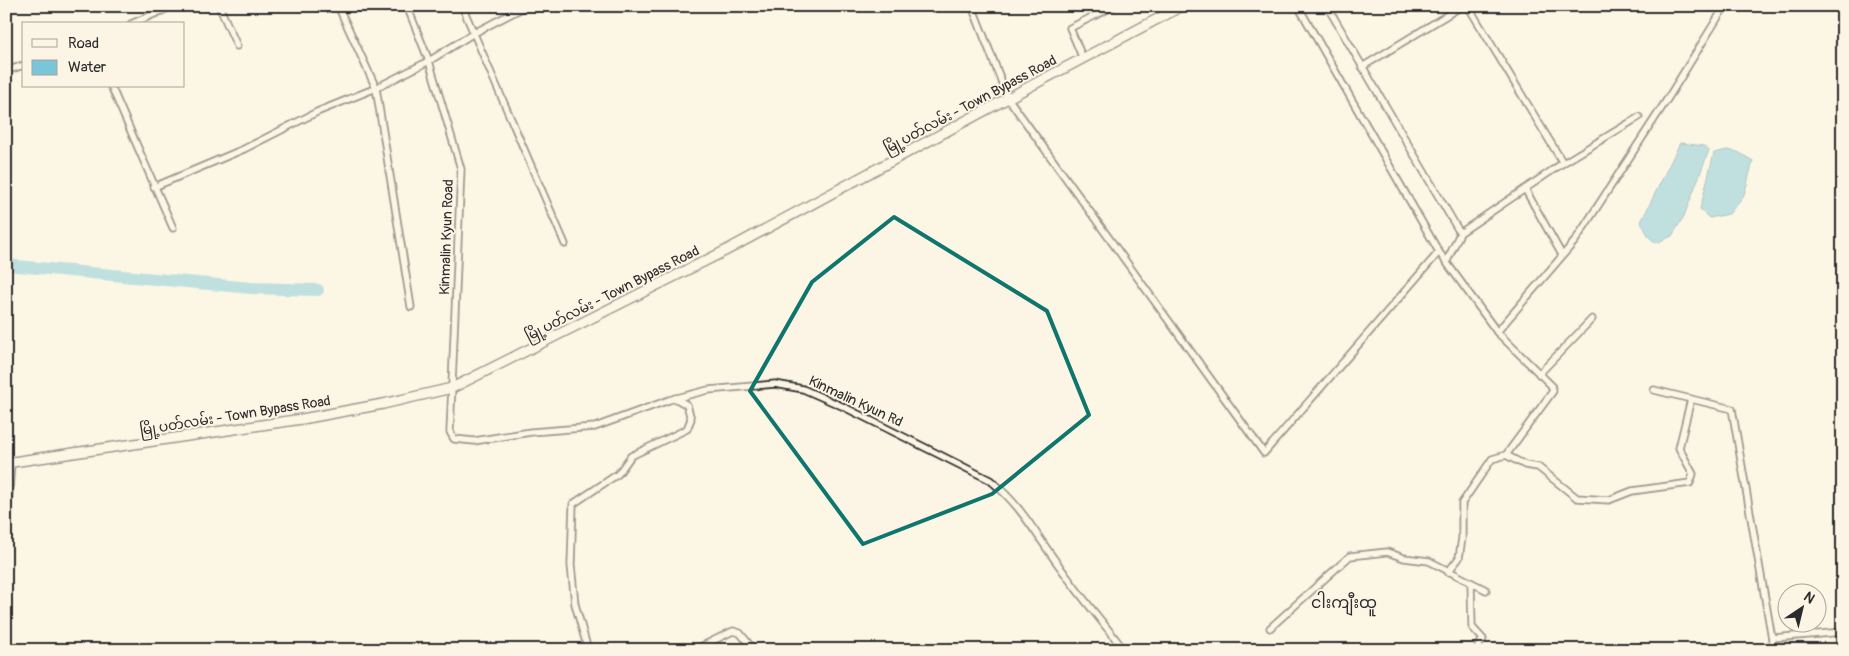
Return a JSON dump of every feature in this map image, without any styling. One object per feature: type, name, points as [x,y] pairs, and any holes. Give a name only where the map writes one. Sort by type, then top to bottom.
[{"type":"main road","name":"မြို့ပတ်လမ်း - Town Bypass Road","points":[[8,463],[302,419],[383,404],[452,388],[725,251],[1182,6]]},
{"type":"street","points":[[136,22],[174,6]]},
{"type":"street","points":[[219,6],[237,46]]},
{"type":"street","points":[[338,6],[376,88],[411,307]]},
{"type":"street","name":"Kinmalin Kyun Road","points":[[406,6],[429,61],[461,169],[452,388]]},
{"type":"street","points":[[462,6],[565,244]]},
{"type":"street","points":[[154,187],[244,149],[317,112],[376,88],[429,61],[474,33],[526,6]]},
{"type":"street","points":[[972,6],[1008,98],[1264,452],[1439,252]]},
{"type":"street","points":[[1084,59],[1070,28],[1114,6]]},
{"type":"street","points":[[1298,6],[1439,252],[1497,332],[1551,385],[1553,391],[1506,455],[1492,459],[1462,503],[1462,538],[1459,558],[1448,572]]},
{"type":"street","points":[[1327,6],[1460,233]]},
{"type":"street","points":[[1362,68],[1462,6]]},
{"type":"street","points":[[1468,6],[1563,163]]},
{"type":"street","points":[[1497,332],[1580,233],[1668,98],[1724,6]]},
{"type":"street","points":[[6,72],[22,66]]},
{"type":"street","points":[[112,88],[172,228]]},
{"type":"street","points":[[1446,261],[1460,233],[1563,163],[1639,118]]},
{"type":"street","points":[[1525,189],[1562,255]]},
{"type":"street","points":[[1540,374],[1592,319]]},
{"type":"street","name":"Kinmalin Kyun Rd","points":[[452,388],[451,436],[454,439],[474,441],[531,432],[595,427],[675,398],[708,390],[775,384],[803,389],[844,407],[990,480],[1005,492],[1026,516],[1060,568],[1124,650]]},
{"type":"street","points":[[1654,390],[1732,409],[1774,650]]},
{"type":"street","points":[[588,650],[575,604],[571,565],[574,504],[618,474],[631,456],[687,429],[691,419],[687,405],[675,398]]},
{"type":"street","points":[[1506,455],[1525,464],[1538,467],[1577,498],[1609,500],[1632,491],[1690,483],[1693,474],[1679,448],[1691,399]]},
{"type":"street","points":[[6,534],[8,463]]},
{"type":"street","points":[[1270,628],[1350,556],[1386,552],[1404,558],[1429,561],[1486,590]]},
{"type":"street","points":[[1471,584],[1472,627],[1483,639],[1476,650]]},
{"type":"street","points":[[694,650],[733,631],[740,633],[754,650]]},
{"type":"street","points":[[1772,638],[1843,632]]},
{"type":"highlighted area","points":[[894,217],[1047,311],[1089,415],[992,494],[863,544],[750,391],[812,282]]},
{"type":"water","points":[[1680,143],[1704,146],[1709,150],[1684,216],[1672,236],[1656,243],[1649,237],[1641,222]]},
{"type":"water","points":[[1727,150],[1738,152],[1753,161],[1744,195],[1729,214],[1709,218],[1700,209],[1714,153]]},
{"type":"waterway","points":[[6,265],[251,288],[318,290]]},
{"type":"district","name":"ငါးကျီးထူ","points":[[1344,602]]}]
